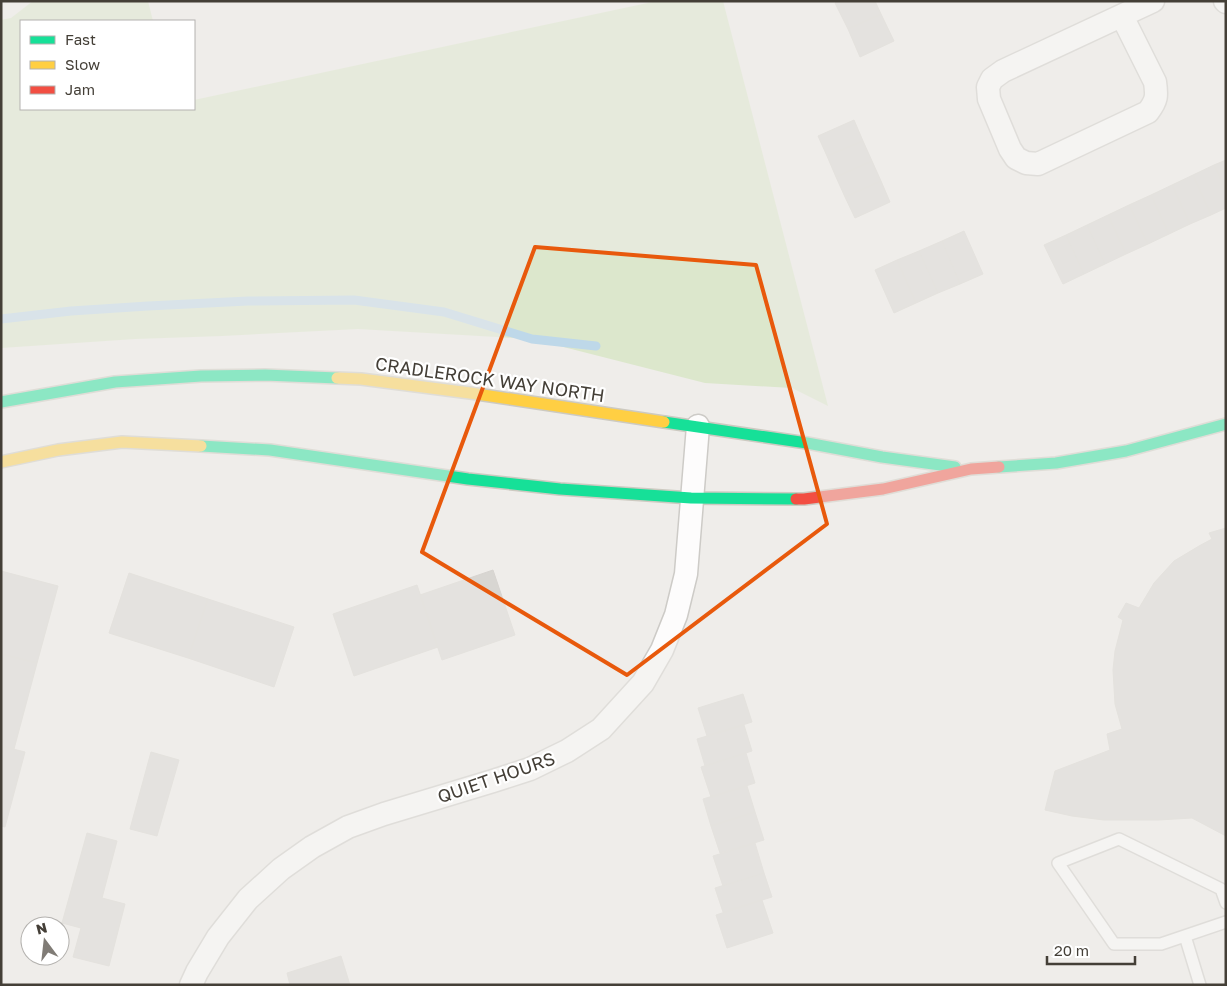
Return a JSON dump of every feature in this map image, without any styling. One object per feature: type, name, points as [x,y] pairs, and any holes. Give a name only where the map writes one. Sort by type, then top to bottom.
[{"type":"street","points":[[1122,16],[1155,82],[1155,102],[1148,112],[1038,164],[1026,163],[1016,158],[1010,149],[989,99],[988,87],[992,79],[1003,71],[1153,1]]},
{"type":"street","name":"CRADLEROCK WAY NORTH","points":[[1,402],[115,382],[201,376],[265,375],[361,379],[480,394],[698,426],[971,469]]},
{"type":"street","name":"CRADLEROCK WAY NORTH","points":[[1,462],[58,450],[122,442],[270,450],[468,479],[560,489],[691,498],[804,498],[882,489],[971,469],[1056,463],[1126,451],[1226,424]]},
{"type":"street","name":"QUIET HOURS","points":[[191,985],[218,937],[248,898],[281,869],[312,847],[348,827],[530,769],[567,751],[601,729],[643,683],[662,650],[676,615],[686,574],[698,426]]},
{"type":"lane","points":[[1226,903],[1222,889],[1119,839],[1058,863],[1114,944],[1160,944],[1226,922]]},
{"type":"lane","points":[[1184,936],[1200,985]]},
{"type":"highlighted area","points":[[535,247],[756,265],[827,524],[627,675],[422,552]]},
{"type":"green space","points":[[33,1],[148,1],[153,20],[20,20],[20,110],[195,110],[195,100],[657,1],[723,1],[828,406],[792,388],[705,383],[532,339],[358,329],[135,339],[1,348],[1,20],[11,18]]},
{"type":"building","points":[[838,1],[875,1],[881,14],[848,29],[835,3]]},
{"type":"building","points":[[881,14],[894,41],[860,57],[848,29]]},
{"type":"building","points":[[854,120],[863,141],[827,156],[818,136]]},
{"type":"building","points":[[863,141],[872,161],[836,177],[827,156]]},
{"type":"building","points":[[1226,160],[1226,190],[1214,165]]},
{"type":"building","points":[[872,161],[881,181],[845,197],[836,177]]},
{"type":"building","points":[[1214,165],[1226,190],[1226,208],[1211,215],[1193,175]]},
{"type":"building","points":[[1193,175],[1211,215],[1190,224],[1172,185]]},
{"type":"building","points":[[881,181],[890,202],[855,218],[845,197]]},
{"type":"building","points":[[1172,185],[1190,224],[1169,234],[1151,195]]},
{"type":"building","points":[[1151,195],[1169,234],[1148,244],[1129,205]]},
{"type":"building","points":[[1129,205],[1148,244],[1126,254],[1108,215]]},
{"type":"building","points":[[1108,215],[1126,254],[1105,264],[1087,225]]},
{"type":"building","points":[[1087,225],[1105,264],[1084,274],[1066,235]]},
{"type":"building","points":[[964,231],[983,274],[960,284],[942,241]]},
{"type":"building","points":[[1066,235],[1084,274],[1063,284],[1044,245]]},
{"type":"building","points":[[942,241],[960,284],[938,293],[919,251]]},
{"type":"building","points":[[919,251],[938,293],[916,303],[897,260]]},
{"type":"building","points":[[897,260],[916,303],[894,313],[875,270]]},
{"type":"building","points":[[1226,528],[1226,836],[1192,818],[1104,820],[1045,810],[1055,771],[1110,750],[1107,734],[1122,729],[1115,704],[1113,670],[1115,651],[1123,620],[1118,617],[1126,603],[1139,608],[1154,583],[1174,561],[1212,539],[1209,533]]},
{"type":"building","points":[[493,570],[515,635],[442,660],[420,595]]},
{"type":"building","points":[[1,571],[58,586],[37,663],[1,654]]},
{"type":"building","points":[[129,573],[208,599],[188,658],[109,633]]},
{"type":"building","points":[[417,585],[438,647],[354,676],[333,614]]},
{"type":"building","points":[[208,599],[294,627],[274,687],[188,658]]},
{"type":"building","points":[[1,654],[37,663],[14,749],[1,746]]},
{"type":"building","points":[[743,694],[752,722],[707,736],[698,708]]},
{"type":"building","points":[[744,725],[752,751],[705,766],[697,739]]},
{"type":"building","points":[[1,746],[25,752],[5,827],[1,826]]},
{"type":"building","points":[[151,752],[179,760],[157,836],[130,829]]},
{"type":"building","points":[[746,753],[755,783],[711,797],[701,767]]},
{"type":"building","points":[[747,786],[755,812],[711,826],[703,799]]},
{"type":"building","points":[[755,812],[764,840],[720,853],[711,826]]},
{"type":"building","points":[[87,833],[117,841],[102,898],[125,904],[109,966],[73,957],[81,928],[70,925],[70,916],[64,916]]},
{"type":"building","points":[[755,843],[764,873],[723,886],[713,856]]},
{"type":"building","points":[[764,873],[772,897],[723,912],[715,888]]},
{"type":"building","points":[[762,900],[773,933],[727,948],[716,915]]},
{"type":"building","points":[[341,956],[350,985],[290,985],[287,973]]},
{"type":"waterway","points":[[1,319],[71,311],[148,306],[248,301],[354,300],[444,312],[532,339],[596,346]]},
{"type":"traffic: fast","points":[[1,402],[115,382],[201,376],[265,375],[337,378]]},
{"type":"traffic: fast","points":[[664,422],[955,467]]},
{"type":"traffic: fast","points":[[999,467],[1056,463],[1126,451],[1226,424]]},
{"type":"traffic: fast","points":[[201,446],[270,450],[468,479],[560,489],[691,498],[796,499]]},
{"type":"traffic: slow","points":[[337,378],[361,379],[470,393],[664,422]]},
{"type":"traffic: slow","points":[[1,462],[58,450],[122,442],[201,446]]},
{"type":"traffic: jam","points":[[796,499],[883,489],[971,469],[999,467]]}]
